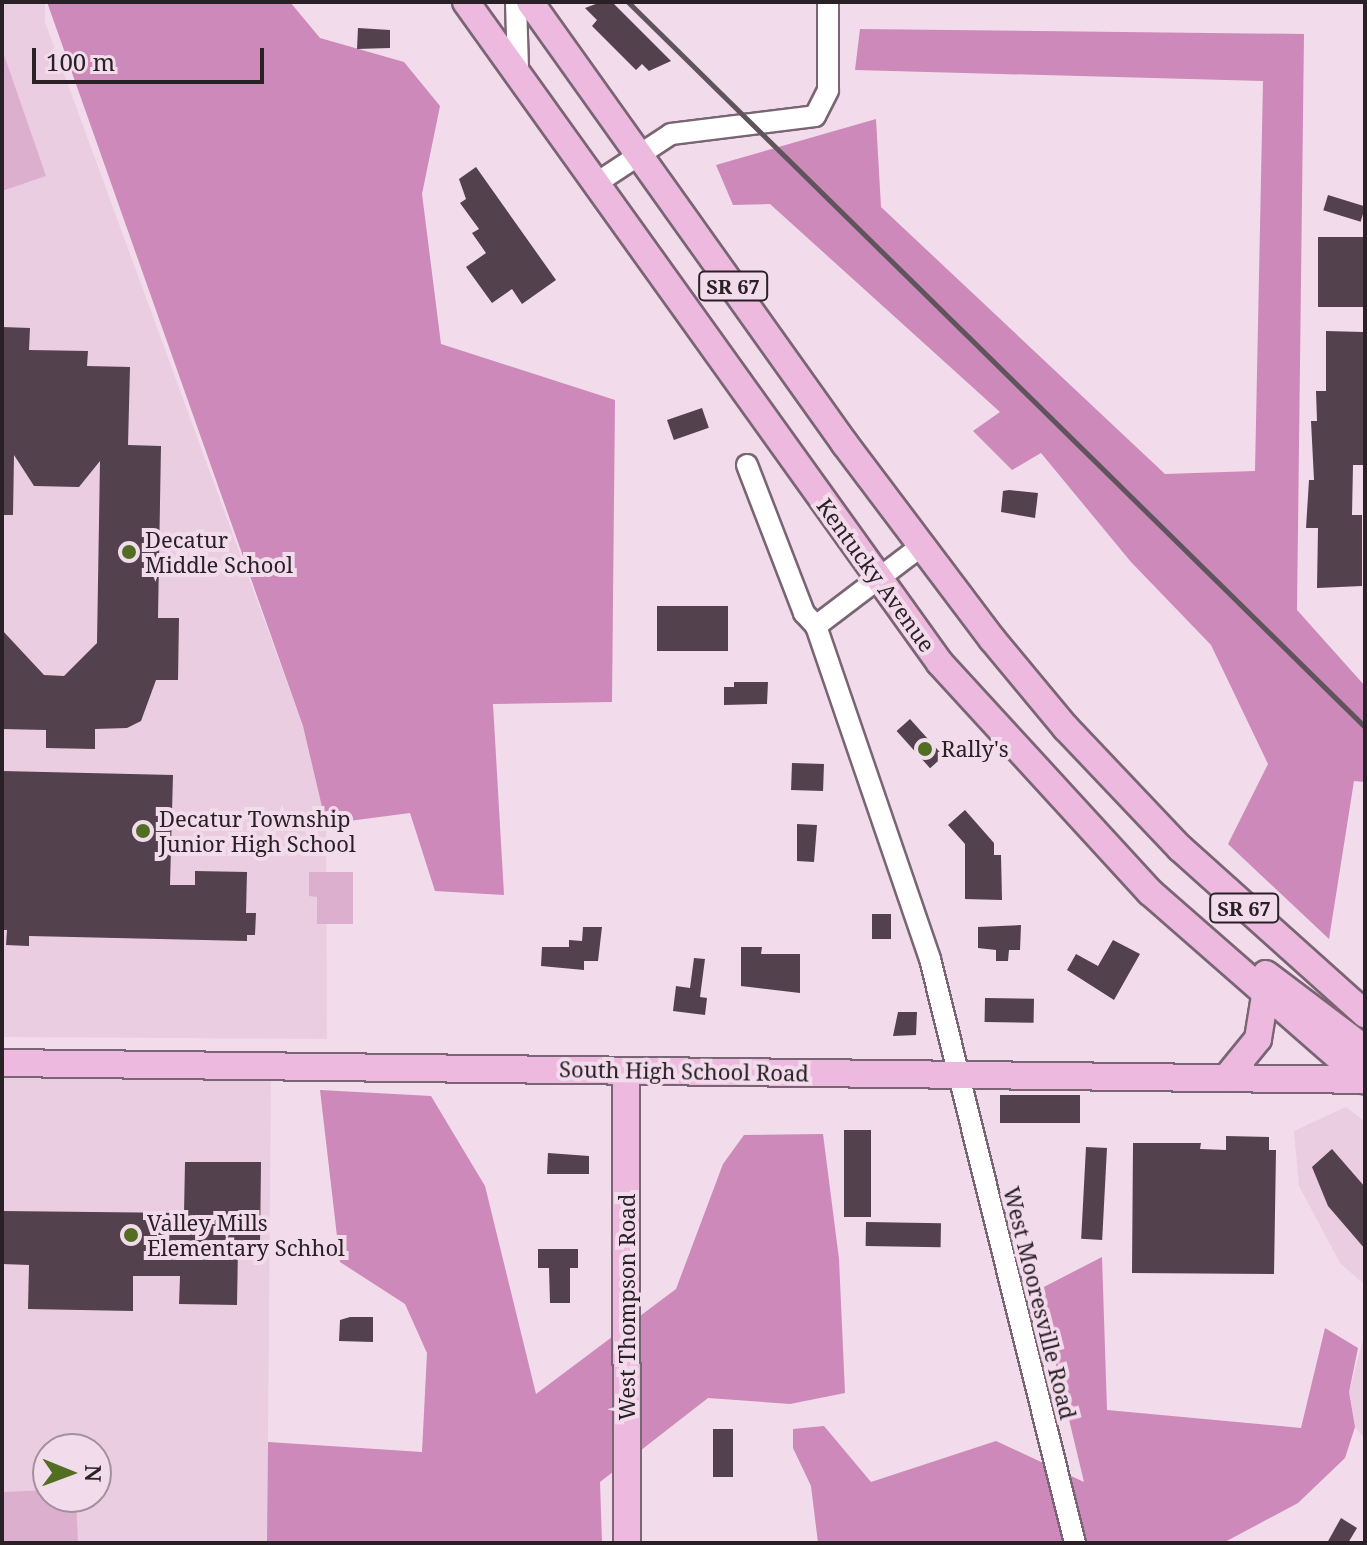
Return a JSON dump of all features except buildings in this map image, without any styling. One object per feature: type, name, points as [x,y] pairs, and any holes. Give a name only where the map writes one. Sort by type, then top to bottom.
[{"type":"main road","name":"Kentucky Avenue","points":[[466,2],[518,69],[940,663],[1116,858],[1265,996],[1365,1080]]},
{"type":"main road","name":"SR 67","points":[[530,2],[920,547],[1066,728],[1231,897],[1365,1014]]},
{"type":"main road","points":[[1116,858],[1144,867],[1271,978],[1365,1049]]},
{"type":"main road","points":[[1227,1077],[1258,1039],[1265,996]]},
{"type":"main road","name":"South High School Road","points":[[2,1063],[1365,1080]]},
{"type":"main road","name":"West Thompson Road","points":[[626,1071],[627,1543]]},
{"type":"street","points":[[516,2],[518,69]]},
{"type":"street","points":[[598,182],[639,153],[675,133],[805,120],[821,109],[828,90],[828,2]]},
{"type":"street","points":[[747,465],[804,613],[816,626],[920,923],[960,1074]]},
{"type":"street","points":[[816,626],[920,547]]},
{"type":"street","name":"West Mooresville Road","points":[[960,1074],[1075,1543]]},
{"type":"shaded area","points":[[2,2],[45,2],[45,22],[303,726],[326,824],[327,1039],[2,1037]]},
{"type":"shaded area","points":[[47,2],[290,2],[320,38],[404,62],[440,106],[422,194],[441,344],[615,400],[612,702],[493,704],[504,895],[435,891],[410,813],[326,824],[303,726]]},
{"type":"shaded area","points":[[860,29],[1304,34],[1297,610],[1365,686],[1365,782],[1354,781],[1329,939],[1228,844],[1268,764],[1211,645],[1131,562],[1041,453],[1012,470],[973,431],[1000,412],[770,204],[733,205],[716,165],[876,119],[881,207],[1165,474],[1255,471],[1263,81],[855,70]]},
{"type":"shaded area","points":[[2,49],[46,176],[2,191]]},
{"type":"shaded area","points":[[309,872],[353,872],[353,924],[317,924],[317,897],[309,896]]},
{"type":"shaded area","points":[[2,1076],[271,1078],[267,1543],[2,1543]]},
{"type":"shaded area","points":[[320,1090],[431,1096],[485,1186],[536,1394],[676,1289],[723,1164],[744,1135],[823,1134],[839,1259],[845,1393],[790,1404],[708,1398],[600,1482],[602,1543],[267,1543],[268,1442],[422,1452],[427,1353],[405,1304],[340,1262]]},
{"type":"shaded area","points":[[1346,1107],[1365,1122],[1365,1285],[1340,1263],[1299,1186],[1294,1131]]},
{"type":"shaded area","points":[[1102,1257],[1107,1410],[1301,1428],[1325,1328],[1358,1348],[1349,1392],[1355,1427],[1345,1458],[1298,1503],[1223,1543],[818,1543],[811,1486],[793,1448],[793,1429],[824,1426],[871,1482],[996,1441],[1084,1482],[1038,1290]]},
{"type":"shaded area","points":[[1365,1333],[1365,1439],[1355,1427],[1349,1392]]},
{"type":"shaded area","points":[[32,1491],[32,1513],[77,1513],[78,1543],[2,1543],[2,1492]]},
{"type":"railway","points":[[628,2],[1365,727]]},
{"type":"place","name":"Decatur Middle School","points":[[129,552]]},
{"type":"place","name":"Rally's","points":[[925,749]]},
{"type":"place","name":"Decatur Township Junior High School","points":[[143,831]]},
{"type":"place","name":"Valley Mills Elementary Schhol","points":[[131,1235]]}]
